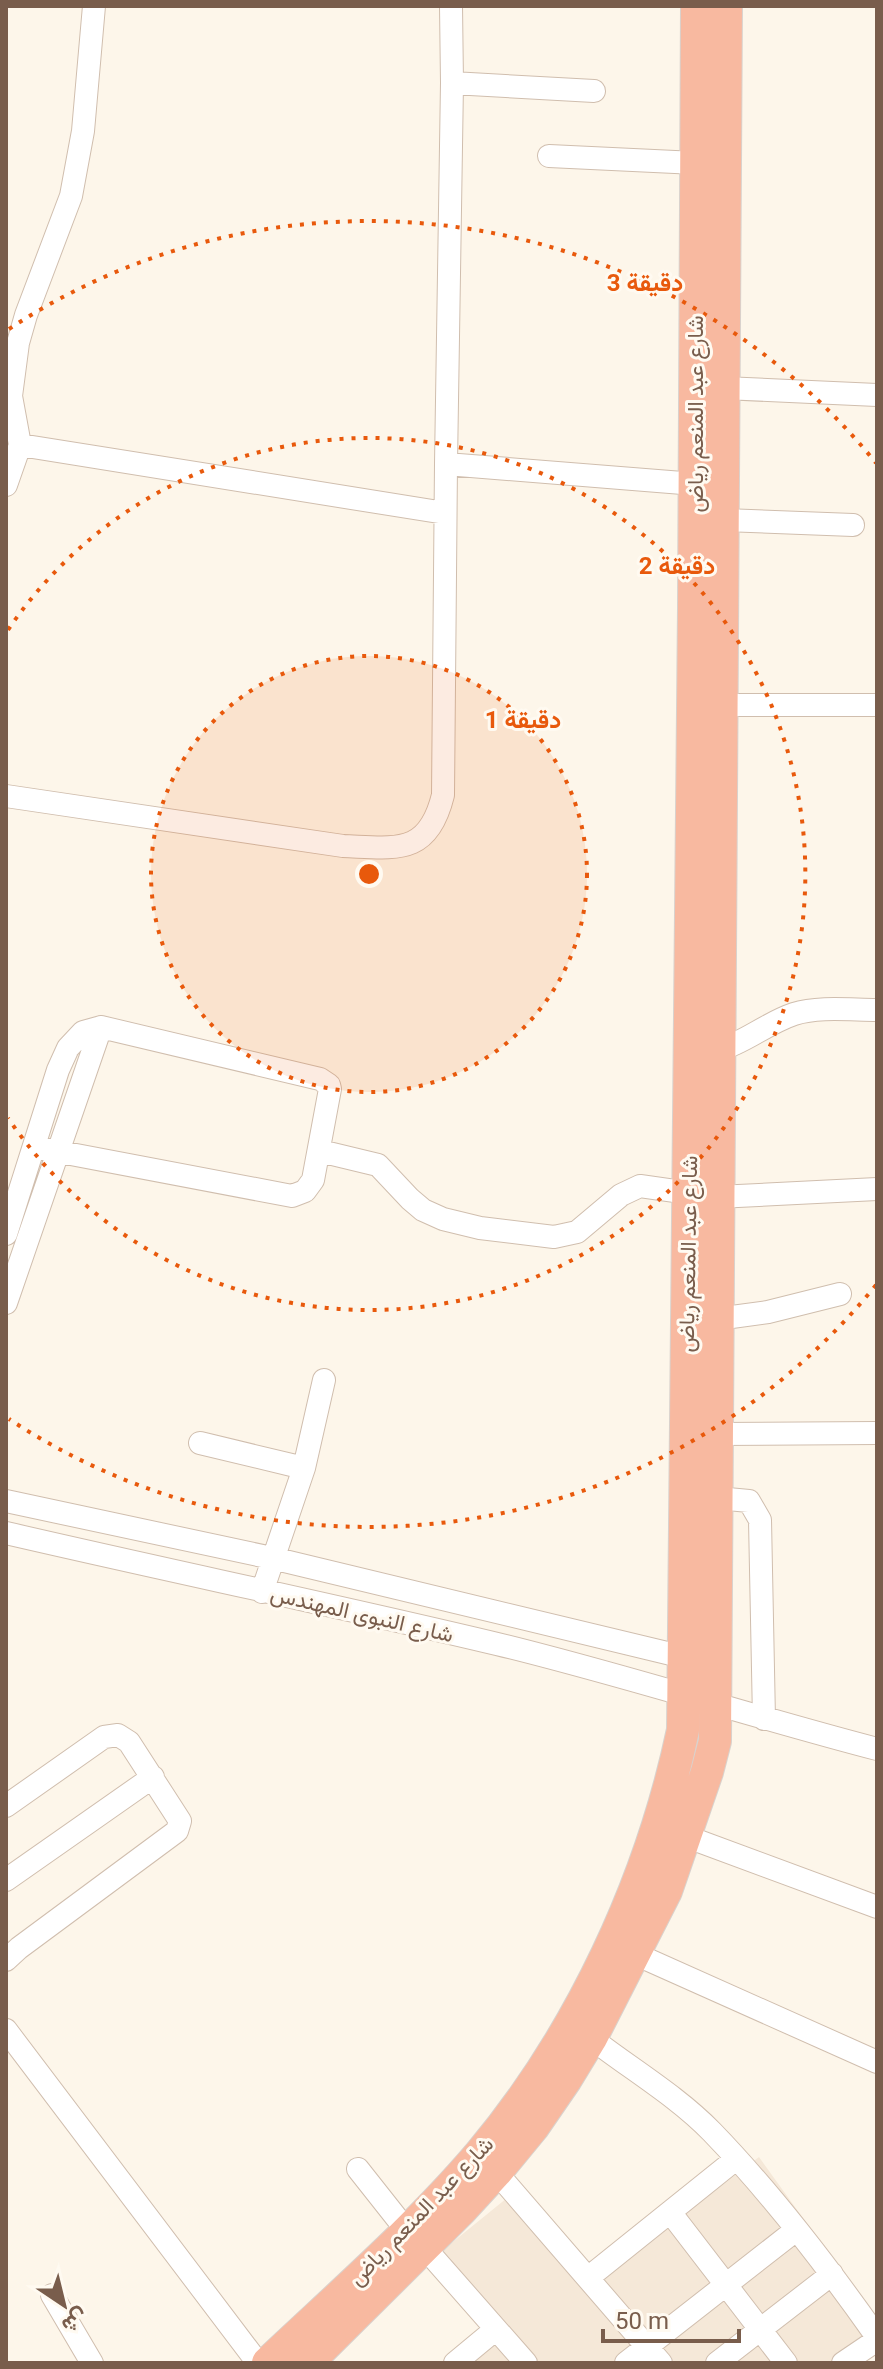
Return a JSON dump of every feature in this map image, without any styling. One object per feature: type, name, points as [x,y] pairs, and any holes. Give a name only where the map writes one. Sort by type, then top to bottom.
[{"type":"highway","name":"شارع عبد المنعم رياض","points":[[697,6],[723,388],[710,485],[724,520],[708,609],[721,705],[719,1050],[703,1196]]},
{"type":"highway","name":"شارع عبد المنعم رياض","points":[[315,2360],[416,2239],[445,2193],[506,2121],[545,2066],[572,2020],[610,1945],[641,1869],[676,1762],[683,1730],[702,1319],[710,163],[726,6]]},
{"type":"highway","name":"شارع عبد المنعم رياض","points":[[268,2363],[496,2172],[533,2127],[591,2038],[666,1891],[715,1741],[716,1434],[702,1319]]},
{"type":"street","points":[[6,485],[20,445],[11,396],[14,365],[26,315],[71,196],[83,131],[94,6]]},
{"type":"street","points":[[6,796],[343,846],[396,847],[419,840],[435,822],[443,795],[451,6]]},
{"type":"street","points":[[452,83],[594,91]]},
{"type":"street","points":[[549,156],[710,163]]},
{"type":"street","points":[[723,388],[877,395]]},
{"type":"street","points":[[20,445],[445,513]]},
{"type":"street","points":[[446,464],[710,485]]},
{"type":"street","points":[[724,520],[853,525]]},
{"type":"street","points":[[721,705],[877,705]]},
{"type":"street","points":[[719,1050],[736,1045],[780,1019],[806,1011],[877,1010]]},
{"type":"street","points":[[7,1298],[101,1027]]},
{"type":"street","points":[[6,1234],[58,1070],[68,1048],[83,1032],[101,1027],[325,1081],[329,1085],[320,1151],[309,1187],[300,1195],[292,1196],[34,1147]]},
{"type":"street","points":[[320,1151],[378,1165],[423,1210],[443,1219],[480,1228],[539,1236],[554,1237],[577,1232],[633,1187],[648,1186],[703,1196],[877,1189]]},
{"type":"street","points":[[702,1319],[768,1312],[840,1294]]},
{"type":"street","points":[[262,1592],[304,1468],[324,1380]]},
{"type":"street","points":[[716,1434],[877,1433]]},
{"type":"street","points":[[200,1443],[304,1468]]},
{"type":"street","points":[[717,1498],[749,1501],[760,1520],[764,1719]]},
{"type":"street","name":"شارع النبوى المهندس","points":[[6,1501],[272,1558],[716,1665]]},
{"type":"street","name":"شارع النبوى المهندس","points":[[6,1533],[498,1645],[716,1702],[764,1719],[877,1749]]},
{"type":"street","points":[[6,1806],[104,1737],[118,1735],[129,1742],[180,1821],[177,1831],[7,1955]]},
{"type":"street","points":[[6,1880],[153,1777]]},
{"type":"street","points":[[685,1836],[877,1907]]},
{"type":"street","points":[[633,1953],[876,2063]]},
{"type":"street","points":[[6,2030],[258,2363]]},
{"type":"street","points":[[591,2038],[684,2107],[711,2132],[832,2274],[877,2339],[848,2362]]},
{"type":"street","points":[[589,2277],[736,2159]]},
{"type":"street","points":[[358,2169],[526,2363]]},
{"type":"street","points":[[496,2172],[654,2355]]},
{"type":"street","points":[[670,2212],[786,2363]]},
{"type":"street","points":[[626,2363],[654,2355],[726,2285],[796,2230]]},
{"type":"street","points":[[717,2363],[832,2274]]},
{"type":"street","points":[[52,2295],[92,2363]]},
{"type":"street","points":[[455,2363],[496,2329]]},
{"type":"shaded area","points":[[759,2157],[877,2321],[862,2363],[463,2363],[504,2329],[438,2254],[507,2198],[587,2289]]}]
